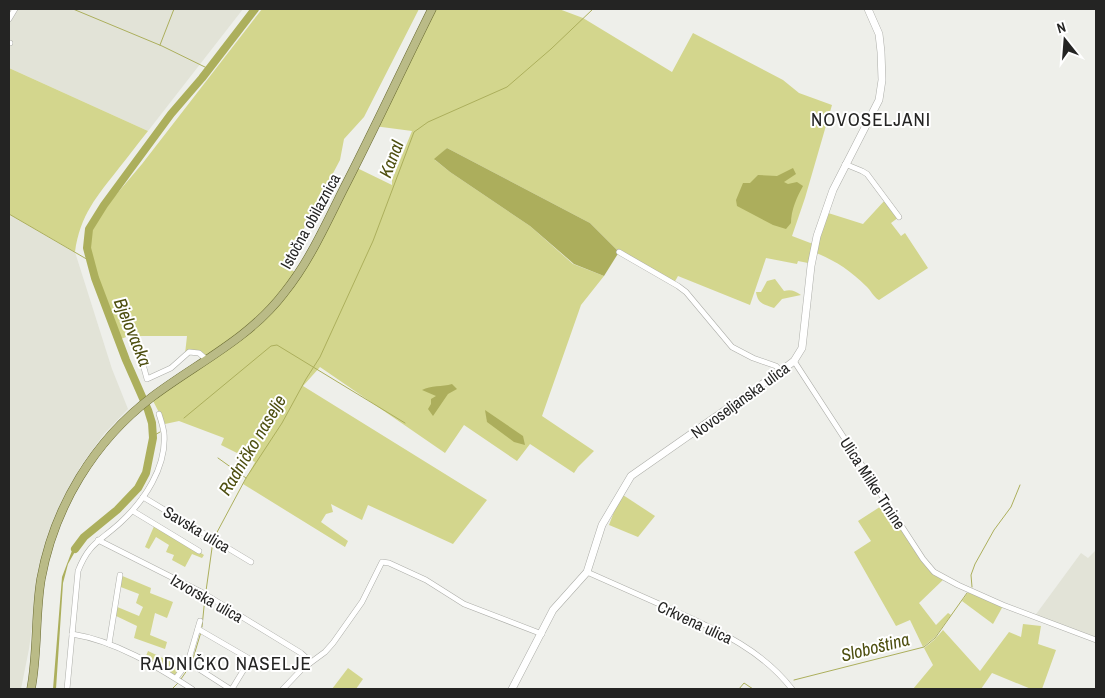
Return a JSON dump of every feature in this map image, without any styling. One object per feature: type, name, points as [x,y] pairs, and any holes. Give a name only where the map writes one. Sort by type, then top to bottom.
[{"type":"main road","name":"Istočna obilaznica","points":[[31,689],[42,578],[48,551],[69,495],[96,453],[126,419],[151,397],[244,334],[283,295],[312,252],[432,9]]},
{"type":"main road","name":"Novoseljanska ulica","points":[[512,689],[553,610],[586,572],[602,525],[631,476],[781,371],[794,361],[802,348],[811,266],[817,236],[833,190],[879,100],[882,80],[879,34],[868,9]]},
{"type":"street","points":[[9,19],[15,9]]},
{"type":"street","points":[[845,164],[862,170],[867,174],[899,217]]},
{"type":"street","points":[[619,252],[686,292],[704,311],[723,338],[732,347],[753,358],[776,366],[781,371]]},
{"type":"street","points":[[138,350],[147,379],[170,368],[189,352],[199,353],[207,360]]},
{"type":"street","name":"Ulica Milke Trnine","points":[[794,361],[923,559],[934,572],[1003,605],[1096,640]]},
{"type":"street","points":[[67,689],[78,571],[84,555],[98,540],[133,511],[155,477],[162,451],[164,431],[159,414]]},
{"type":"street","name":"Savska ulica","points":[[143,497],[252,562]]},
{"type":"street","points":[[133,511],[199,551]]},
{"type":"street","name":"Izvorska ulica","points":[[98,540],[203,593],[300,653],[311,662]]},
{"type":"street","points":[[282,689],[335,641],[362,602],[382,562],[389,563],[426,580],[464,604],[542,634]]},
{"type":"street","name":"Crkvena ulica","points":[[586,572],[715,629],[748,648],[777,671],[792,689]]},
{"type":"street","points":[[109,644],[120,575]]},
{"type":"street","points":[[176,678],[188,662],[200,621]]},
{"type":"street","points":[[188,662],[231,689],[249,661],[248,658],[198,629]]},
{"type":"street","points":[[72,634],[109,644],[176,678],[192,689]]},
{"type":"shaded area","points":[[9,9],[243,9],[148,131],[9,68]]},
{"type":"shaded area","points":[[262,9],[419,9],[364,117],[344,139],[340,160],[284,266],[297,273],[355,167],[392,185],[392,180],[412,131],[374,126],[432,9],[559,9],[583,18],[672,72],[693,33],[783,80],[799,93],[832,105],[792,236],[813,244],[808,263],[798,261],[797,264],[766,258],[750,305],[678,276],[674,283],[619,252],[590,223],[447,148],[435,160],[530,226],[573,264],[604,276],[581,305],[542,416],[594,451],[574,473],[530,444],[517,461],[464,425],[445,453],[320,367],[303,386],[487,500],[453,544],[368,505],[362,520],[331,504],[333,512],[326,514],[321,522],[348,541],[345,547],[243,484],[255,462],[221,445],[224,438],[179,421],[165,424],[151,397],[208,359],[198,351],[185,354],[187,336],[129,336],[118,340],[89,261],[87,235],[93,222],[142,164]]},
{"type":"shaded area","points":[[9,68],[148,131],[91,207],[81,227],[75,252],[9,214]]},
{"type":"shaded area","points":[[447,148],[590,223],[619,252],[604,276],[574,264],[530,226],[450,172],[434,159]]},
{"type":"shaded area","points":[[793,168],[796,174],[784,182],[788,184],[797,182],[803,186],[793,208],[791,223],[786,229],[773,225],[737,206],[736,200],[743,183],[750,183],[758,175],[777,176]]},
{"type":"shaded area","points":[[886,199],[899,217],[891,223],[901,236],[905,233],[928,268],[879,300],[848,270],[814,252],[825,212],[863,224]]},
{"type":"shaded area","points":[[9,214],[75,252],[112,369],[128,409],[104,434],[80,467],[40,568],[29,649],[21,689],[9,689]]},
{"type":"shaded area","points":[[775,279],[784,291],[789,290],[801,295],[782,299],[774,308],[762,303],[758,299],[756,292],[761,292],[767,281]]},
{"type":"shaded area","points":[[452,384],[457,389],[448,394],[433,416],[428,409],[431,399],[436,396],[422,390],[429,387]]},
{"type":"shaded area","points":[[485,410],[523,436],[525,445],[514,442],[487,422]]},
{"type":"shaded area","points":[[623,495],[655,516],[638,537],[609,525],[618,501]]},
{"type":"shaded area","points":[[886,503],[934,572],[945,578],[919,603],[936,625],[948,613],[951,615],[935,637],[923,647],[910,620],[896,626],[854,552],[871,541],[858,521]]},
{"type":"shaded area","points":[[155,524],[204,555],[202,558],[192,554],[185,567],[172,560],[174,555],[166,552],[169,545],[156,537],[149,549],[145,547]]},
{"type":"shaded area","points":[[81,541],[68,564],[63,583],[56,689],[53,689],[62,577],[73,548]]},
{"type":"shaded area","points":[[1096,550],[1096,640],[1034,617],[1081,553],[1088,558]]},
{"type":"shaded area","points":[[120,575],[151,588],[150,593],[173,602],[167,618],[155,613],[150,635],[167,642],[165,649],[134,638],[137,626],[114,615],[115,606],[139,616],[143,607],[136,603],[139,594],[118,586]]},
{"type":"shaded area","points":[[969,591],[1003,606],[993,624],[962,601]]},
{"type":"shaded area","points":[[1023,624],[1041,626],[1038,644],[1056,650],[1042,689],[1031,689],[992,673],[981,689],[913,689],[933,665],[924,648],[943,630],[980,671],[1009,632],[1021,637]]},
{"type":"shaded area","points":[[148,651],[184,668],[176,678],[144,661]]},
{"type":"shaded area","points":[[348,668],[363,679],[356,689],[332,689]]},
{"type":"waterway","points":[[73,9],[162,46],[209,69]]},
{"type":"waterway","points":[[160,45],[174,9]]},
{"type":"waterway","name":"Bjelovacka","points":[[75,549],[84,537],[117,510],[138,488],[146,473],[153,438],[152,423],[148,410],[126,360],[95,278],[87,248],[89,229],[104,205],[171,114],[202,78],[255,9]]},
{"type":"waterway","name":"Kanal","points":[[215,536],[246,478],[282,423],[320,357],[373,241],[414,132],[428,122],[507,87],[593,9]]},
{"type":"waterway","points":[[9,214],[90,261]]},
{"type":"waterway","name":"Kanal","points":[[184,418],[271,346],[277,345],[405,423]]},
{"type":"waterway","name":"Bjelovacka","points":[[153,436],[160,432]]},
{"type":"waterway","points":[[218,458],[246,478]]},
{"type":"waterway","name":"Sloboština","points":[[972,587],[971,575],[975,564],[994,530],[1011,507],[1020,485]]},
{"type":"waterway","name":"Radničko naselje","points":[[206,591],[213,541]]},
{"type":"waterway","name":"Sloboština","points":[[794,680],[924,647],[935,638],[967,593]]},
{"type":"waterway","name":"Radničko naselje","points":[[202,627],[205,597]]},
{"type":"waterway","name":"Radničko naselje","points":[[192,662],[201,632]]},
{"type":"waterway","name":"Radničko naselje","points":[[181,679],[190,666]]},
{"type":"waterway","name":"Radničko naselje","points":[[172,689],[178,683]]},
{"type":"waterway","name":"Sloboština","points":[[739,689],[744,683],[753,689]]},
{"type":"district","name":"NOVOSELJANI","points":[[871,119]]},
{"type":"district","name":"RADNIČKO NASELJE","points":[[226,663]]}]
